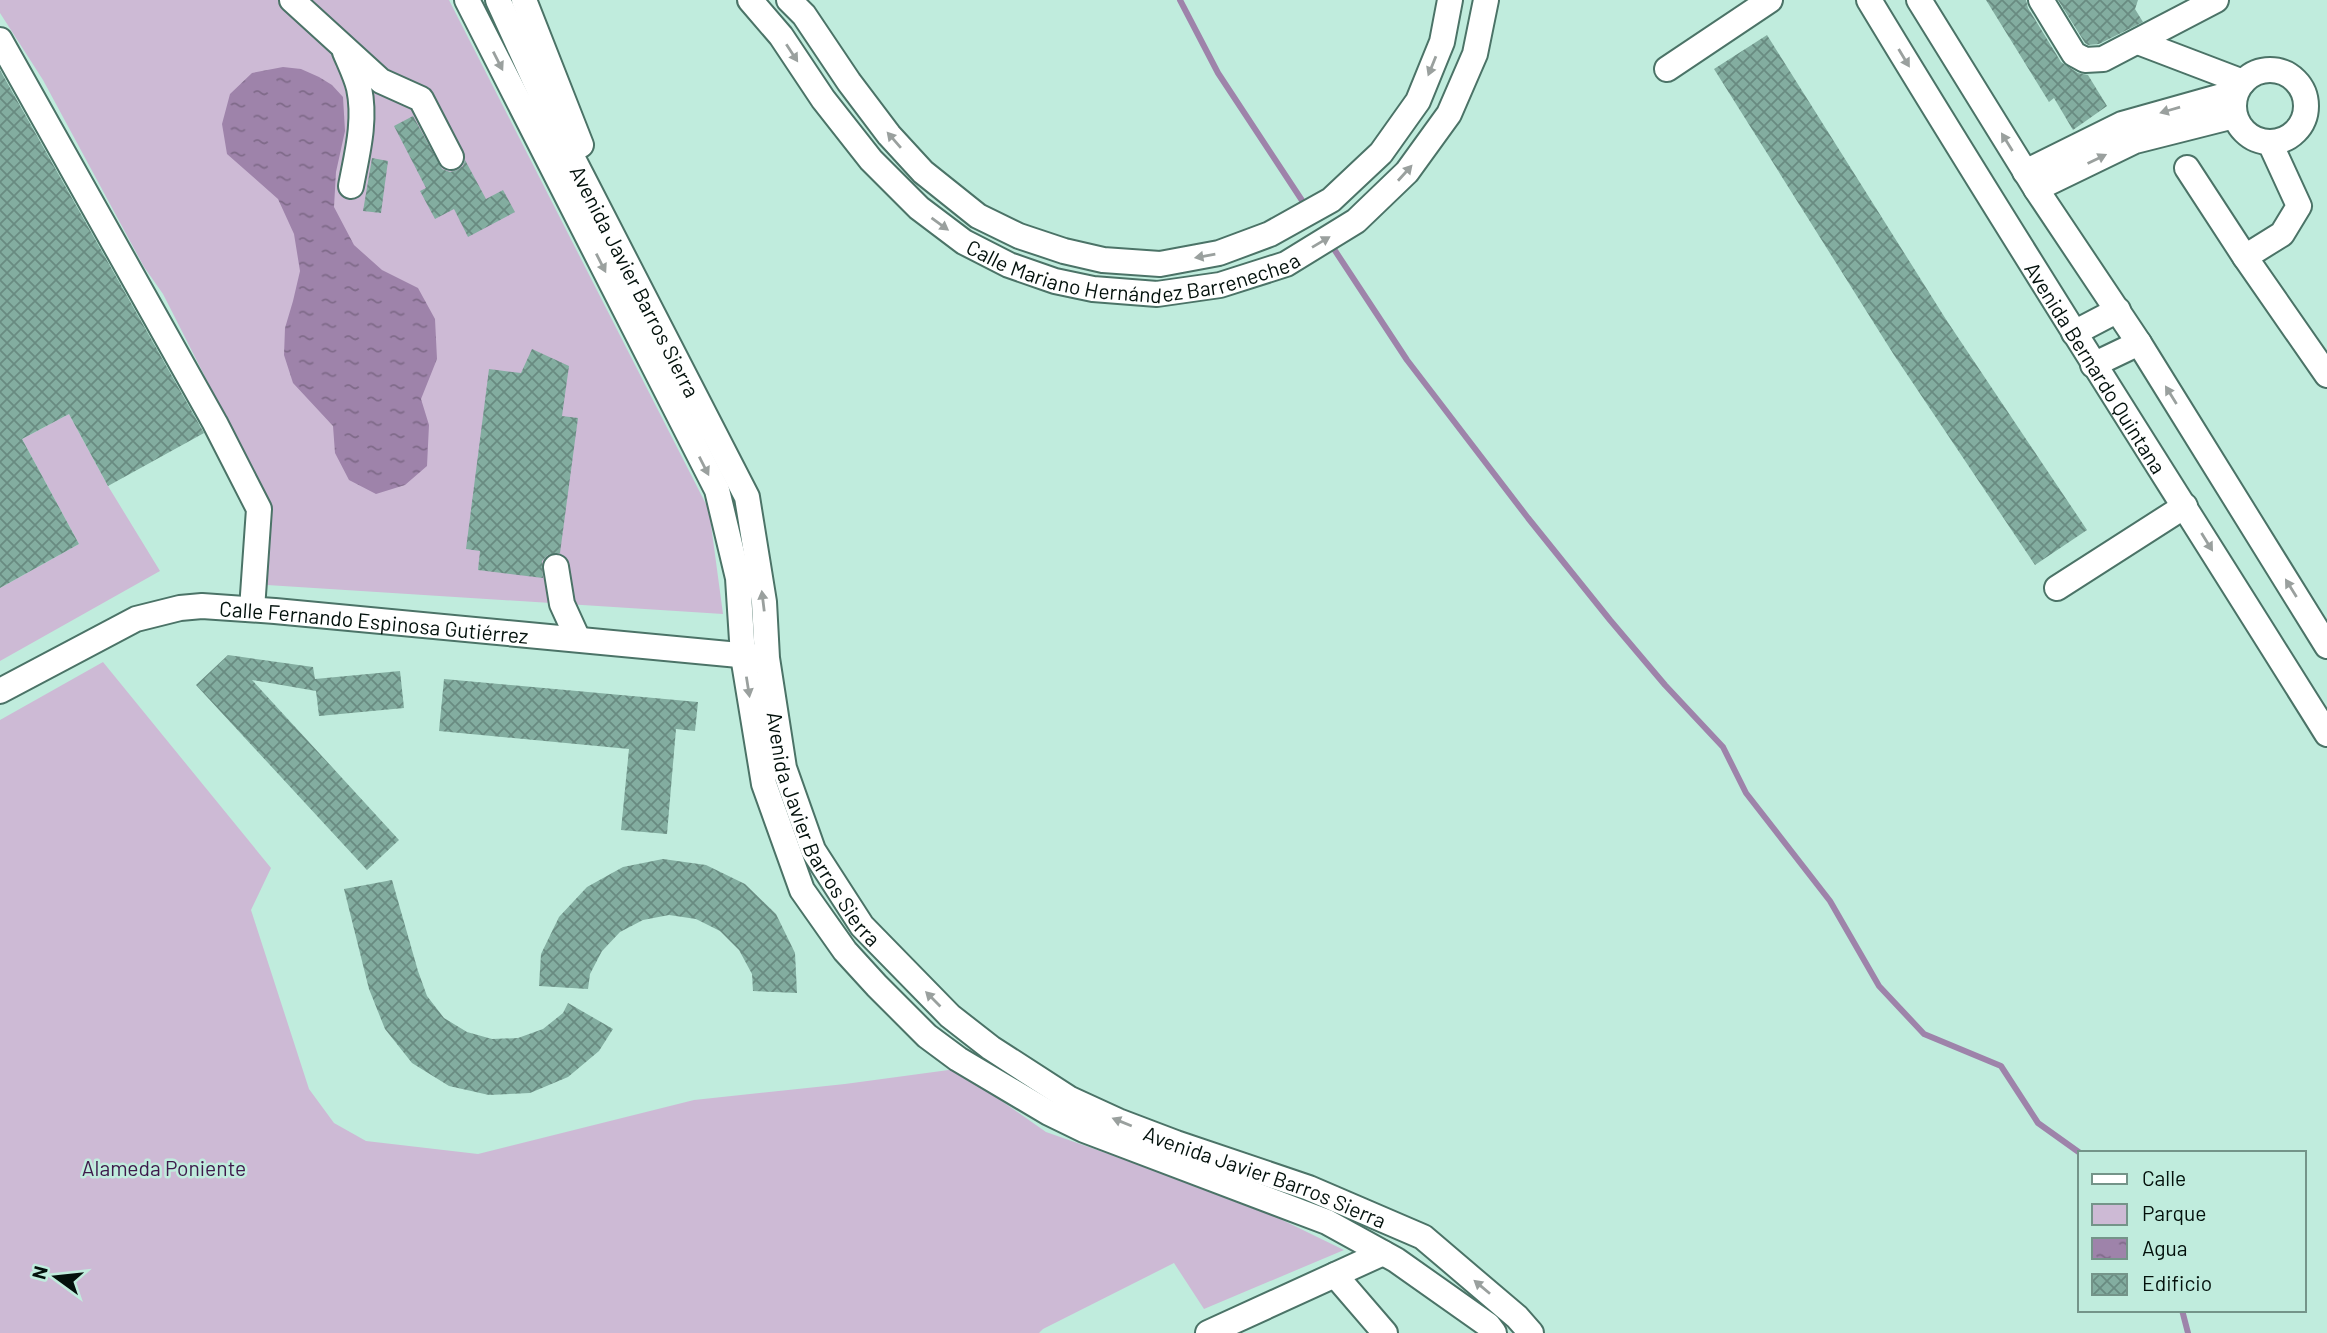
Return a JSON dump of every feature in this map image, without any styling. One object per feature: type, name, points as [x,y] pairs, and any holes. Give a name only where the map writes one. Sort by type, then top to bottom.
[{"type":"street","points":[[292,0],[381,81],[421,99],[451,157]]},
{"type":"street","name":"Avenida Javier Barros Sierra","points":[[467,0],[717,490],[755,657],[784,768],[813,850],[862,926],[950,1016],[992,1048],[1070,1099],[1176,1143],[1309,1188],[1423,1237],[1517,1317],[1531,1333]]},
{"type":"street","name":"Avenida Javier Barros Sierra","points":[[498,0],[551,116],[747,497],[764,602],[755,657],[764,784],[802,890],[845,951],[927,1036],[999,1084],[1084,1130],[1327,1222],[1383,1252],[1488,1325],[1494,1333]]},
{"type":"street","points":[[524,0],[569,112],[615,241]]},
{"type":"street","name":"Calle Mariano Hernández Barrenechea","points":[[750,0],[781,36],[823,99],[871,160],[919,208],[964,242],[1009,265],[1055,281],[1093,289],[1157,293],[1220,285],[1286,264],[1356,221],[1408,172],[1449,114],[1475,54],[1486,0]]},
{"type":"street","name":"Calle Mariano Hernández Barrenechea","points":[[789,0],[804,15],[889,135],[923,172],[978,216],[1019,236],[1064,251],[1102,260],[1160,264],[1219,253],[1270,234],[1331,200],[1381,153],[1418,101],[1441,42],[1450,0]]},
{"type":"street","points":[[1667,69],[1770,0]]},
{"type":"street","name":"Avenida Bernardo Quintana","points":[[1869,0],[2093,365],[2185,506],[2327,734]]},
{"type":"street","points":[[1919,0],[2031,181],[2320,621],[2327,646]]},
{"type":"street","points":[[2041,0],[2074,54],[2085,60],[2104,59],[2216,0]]},
{"type":"street","points":[[0,40],[215,423],[259,509],[252,609]]},
{"type":"street","points":[[2138,42],[2238,96]]},
{"type":"street","points":[[342,45],[359,87],[361,112],[360,138],[351,186]]},
{"type":"street","points":[[2031,181],[2135,141],[2238,96],[2252,74],[2263,70],[2275,70],[2297,81],[2306,102],[2301,126],[2282,141],[2258,141],[2239,127],[2238,96]]},
{"type":"street","points":[[2245,257],[2282,234],[2300,206],[2270,143]]},
{"type":"street","points":[[2187,168],[2327,375]]},
{"type":"street","points":[[2074,333],[2118,310]]},
{"type":"street","points":[[2093,365],[2139,343]]},
{"type":"street","points":[[2057,588],[2185,506]]},
{"type":"street","points":[[556,567],[562,604],[578,639]]},
{"type":"street","name":"Calle Fernando Espinosa Gutiérrez","points":[[0,691],[136,619],[180,608],[202,606],[755,657]]},
{"type":"street","points":[[1208,1333],[1383,1252]]},
{"type":"street","points":[[1335,1275],[1385,1333]]},
{"type":"green space","points":[[0,0],[449,0],[709,510],[723,614],[267,585],[266,497],[163,294],[144,267],[43,80],[0,13]]},
{"type":"green space","points":[[69,414],[108,486],[160,571],[0,661],[0,588],[79,544],[22,439]]},
{"type":"green space","name":"Alameda Poniente","points":[[103,662],[271,868],[251,910],[309,1089],[334,1123],[366,1141],[478,1154],[694,1100],[956,1069],[1046,1132],[1197,1185],[1270,1214],[1344,1250],[1204,1309],[1174,1263],[1039,1333],[0,1333],[0,720]]},
{"type":"water","points":[[283,67],[301,69],[319,77],[332,85],[343,97],[345,131],[336,172],[334,207],[354,245],[382,270],[418,288],[435,319],[437,359],[421,399],[429,425],[427,466],[405,485],[376,494],[349,480],[335,453],[333,426],[293,383],[284,355],[285,328],[300,271],[294,234],[278,199],[227,154],[222,124],[230,94],[252,73]]},
{"type":"building","points":[[1986,0],[2026,0],[2028,8],[2061,62],[2078,73],[2088,75],[2107,106],[2073,130],[2054,98],[2049,102]]},
{"type":"building","points":[[2058,0],[2138,0],[2135,9],[2143,22],[2099,44],[2088,45]]},
{"type":"building","points":[[1767,35],[1947,321],[2087,530],[2035,565],[1894,355],[1714,69]]},
{"type":"building","points":[[0,70],[204,433],[108,486],[69,414],[22,439],[79,544],[0,588]]},
{"type":"building","points":[[413,116],[442,169],[450,172],[457,170],[463,166],[465,160],[486,199],[503,190],[515,212],[468,237],[454,209],[435,219],[420,191],[426,188],[394,126]]},
{"type":"building","points":[[372,158],[388,161],[381,213],[363,211]]},
{"type":"building","points":[[532,349],[569,366],[562,416],[578,418],[560,553],[548,555],[542,561],[543,578],[478,570],[480,551],[466,549],[489,369],[521,373]]},
{"type":"building","points":[[228,655],[313,667],[315,679],[400,671],[404,708],[319,716],[316,691],[252,680],[399,840],[367,870],[196,685]]},
{"type":"building","points":[[444,679],[698,702],[695,731],[676,729],[667,834],[621,830],[629,749],[439,731]]},
{"type":"building","points":[[663,859],[706,865],[745,884],[776,914],[795,953],[797,993],[753,991],[752,974],[739,950],[720,931],[696,919],[669,915],[643,920],[620,932],[602,951],[590,974],[588,989],[539,986],[541,954],[559,917],[587,887],[623,867]]},
{"type":"building","points":[[392,880],[427,996],[444,1018],[467,1032],[492,1039],[518,1038],[543,1029],[563,1013],[568,1003],[613,1029],[599,1051],[568,1077],[530,1093],[489,1095],[449,1086],[412,1063],[385,1029],[369,989],[344,889]]},
{"type":"waterway","points":[[1180,0],[1218,73],[1307,208]]},
{"type":"waterway","points":[[1330,243],[1407,360],[1528,518],[1665,685],[1723,747],[1746,793],[1830,901],[1879,986],[1924,1034],[2001,1066],[2038,1123],[2078,1152]]},
{"type":"waterway","points":[[2183,1312],[2188,1333]]}]
